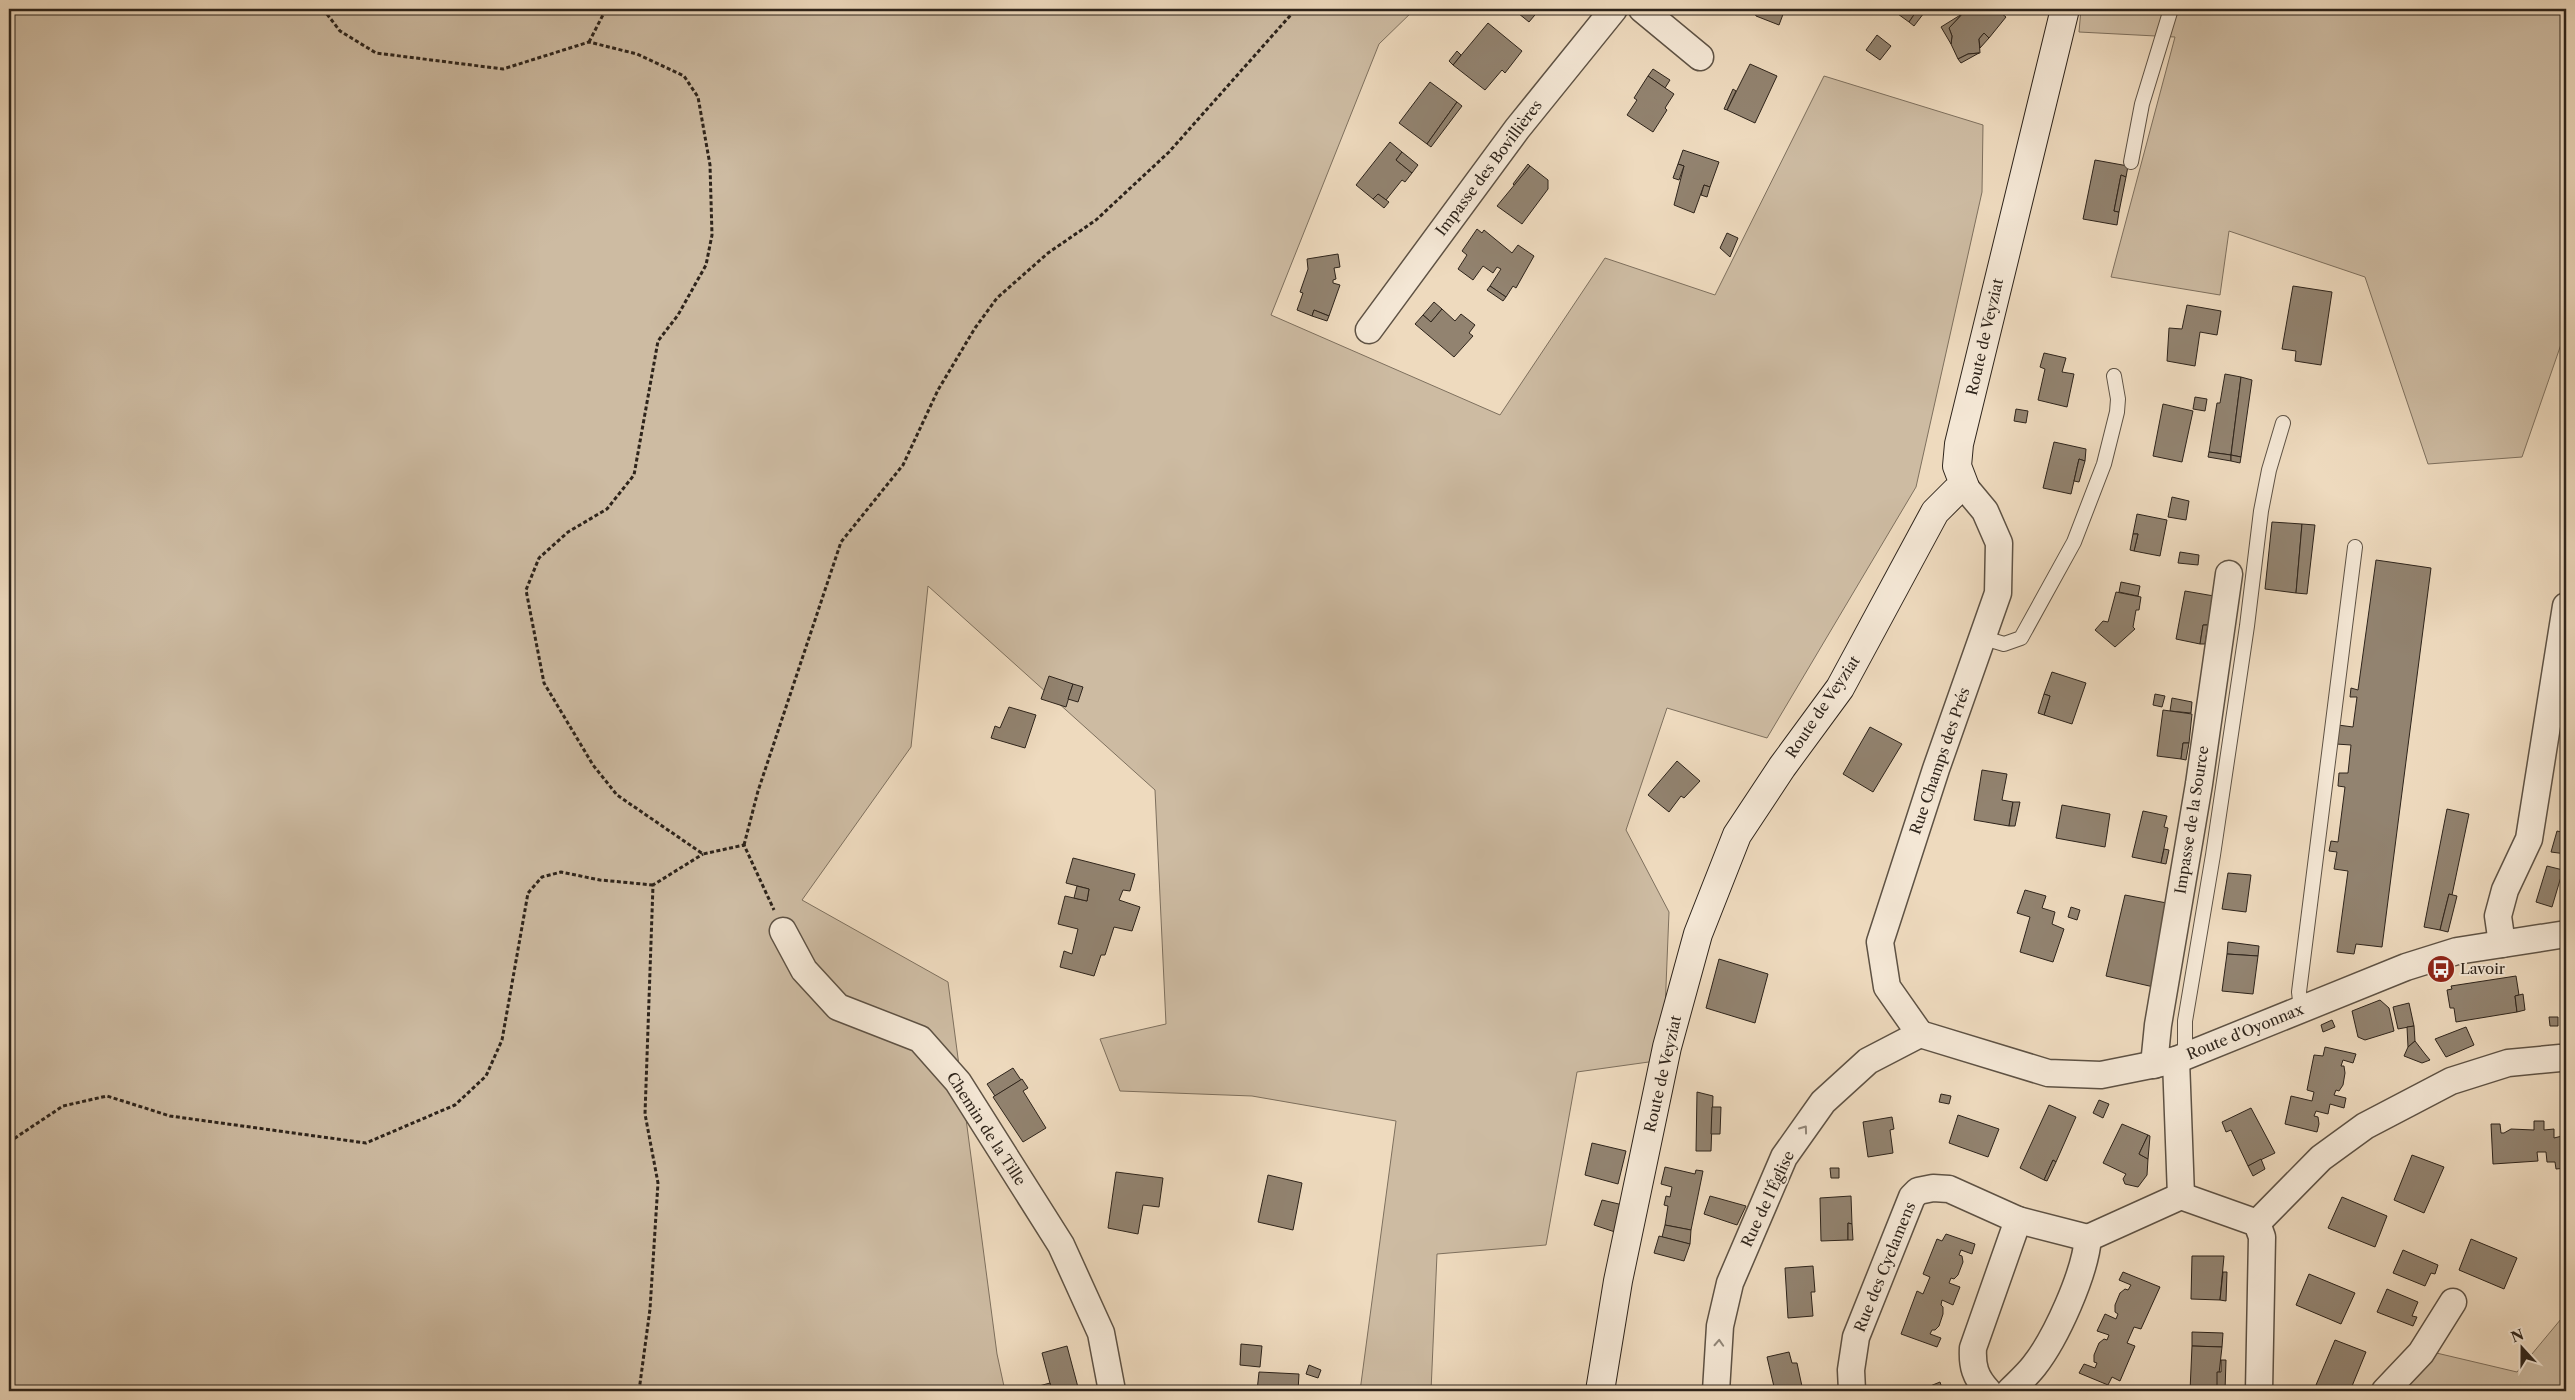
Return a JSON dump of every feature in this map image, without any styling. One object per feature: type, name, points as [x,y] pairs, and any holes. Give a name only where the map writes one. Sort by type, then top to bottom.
[{"type":"street","name":"Impasse des Bovillières","points":[[1369,330],[1516,129],[1614,9]]},
{"type":"street","points":[[1642,9],[1700,57]]},
{"type":"street","name":"Route de Veyziat","points":[[1600,1391],[1618,1281],[1667,1047],[1698,934],[1738,835],[1782,767],[1840,688],[1935,512],[1956,491],[1965,487],[1957,466],[1959,444],[2066,10]]},
{"type":"street","name":"Rue Champs des Prés","points":[[1920,1034],[1887,986],[1880,942],[1936,769],[1984,638],[1998,593],[1999,543],[1985,511],[1965,487]]},
{"type":"street","name":"Impasse de la Source","points":[[2172,1060],[2158,1025],[2199,784],[2229,574]]},
{"type":"street","points":[[2502,944],[2498,916],[2505,890],[2529,839],[2566,606]]},
{"type":"street","name":"Chemin de la Tille","points":[[783,931],[804,970],[838,1007],[920,1039],[958,1082],[1060,1245],[1101,1332],[1112,1391]]},
{"type":"street","name":"Route d'Oyonnax","points":[[1920,1034],[2048,1073],[2101,1075],[2172,1060],[2406,966],[2457,951],[2566,934]]},
{"type":"street","name":"Rue de l'Église","points":[[1716,1391],[1720,1326],[1730,1283],[1784,1157],[1823,1102],[1868,1061],[1920,1034]]},
{"type":"street","points":[[2256,1223],[2321,1158],[2365,1126],[2451,1080],[2508,1063],[2560,1058]]},
{"type":"street","points":[[2172,1060],[2181,1196]]},
{"type":"street","name":"Rue des Cyclamens","points":[[1852,1391],[1851,1370],[1856,1337],[1912,1197],[1918,1191],[1933,1188],[1949,1189],[2018,1220],[2088,1238]]},
{"type":"street","points":[[2010,1391],[2034,1366],[2054,1335],[2086,1257],[2088,1238],[2181,1196],[2256,1223],[2262,1237],[2267,1388]]},
{"type":"street","points":[[1988,1391],[1979,1382],[1972,1367],[1973,1348],[2018,1220]]},
{"type":"street","points":[[2385,1391],[2421,1353],[2453,1302]]},
{"type":"lane","points":[[2130,162],[2142,104],[2171,9]]},
{"type":"lane","points":[[1984,638],[2004,644],[2020,638],[2074,542],[2104,464],[2117,412],[2118,399],[2114,376]]},
{"type":"lane","points":[[2172,1060],[2185,1021],[2213,855],[2247,626],[2261,511],[2269,470],[2283,423]]},
{"type":"lane","points":[[2301,1009],[2299,992],[2355,547]]},
{"type":"path","points":[[323,9],[340,31],[376,54],[503,69],[589,42],[637,54],[684,76],[698,97],[710,165],[712,235],[706,265],[678,315],[658,341],[634,475],[607,509],[568,532],[539,558],[526,590],[544,683],[593,764],[617,795],[703,854]]},
{"type":"path","points":[[589,42],[606,9]]},
{"type":"path","points":[[783,931],[744,845],[758,791],[842,542],[903,465],[938,390],[975,328],[997,298],[1048,254],[1096,220],[1168,152],[1296,9]]},
{"type":"path","points":[[9,1142],[63,1106],[107,1096],[170,1116],[366,1143],[455,1105],[486,1076],[502,1040],[528,893],[542,877],[561,872],[600,880],[653,885],[703,854],[744,845]]},
{"type":"path","points":[[639,1391],[650,1309],[658,1183],[645,1114],[653,885]]},
{"type":"shaded area","points":[[9,9],[1415,9],[1379,44],[1271,315],[1500,415],[1605,258],[1715,295],[1824,76],[1983,125],[1982,192],[1916,487],[1767,738],[1667,708],[1626,830],[1669,912],[1663,1060],[1577,1072],[1546,1245],[1437,1254],[1431,1391],[1360,1391],[1396,1121],[1252,1096],[1120,1091],[1100,1039],[1166,1024],[1155,790],[928,586],[911,747],[802,900],[948,982],[997,1354],[1005,1391],[9,1391]]},
{"type":"shaded area","points":[[2081,9],[2566,9],[2566,330],[2522,457],[2428,464],[2365,277],[2229,231],[2220,295],[2111,277],[2175,37],[2079,32]]},
{"type":"shaded area","points":[[2566,1313],[2566,1391],[2377,1391],[2411,1347],[2517,1372]]},
{"type":"building","points":[[1513,9],[1540,9],[1529,22]]},
{"type":"building","points":[[1753,9],[1785,9],[1779,25],[1756,16]]},
{"type":"building","points":[[1891,9],[1918,9],[1909,22]]},
{"type":"building","points":[[1918,9],[1927,9],[1914,26],[1909,22]]},
{"type":"building","points":[[1967,9],[1996,9],[2006,17],[1989,38],[1984,33],[1979,39],[1980,53],[1968,54],[1958,59],[1951,44],[1952,36],[1949,28]]},
{"type":"building","points":[[1962,14],[1949,28],[1952,36],[1951,44],[1941,27]]},
{"type":"building","points":[[1488,23],[1522,51],[1505,73],[1502,70],[1485,90],[1453,65]]},
{"type":"building","points":[[1984,33],[1989,38],[1980,48],[1979,39]]},
{"type":"building","points":[[1877,35],[1891,46],[1880,60],[1866,50]]},
{"type":"building","points":[[1457,51],[1461,55],[1453,65],[1449,61]]},
{"type":"building","points":[[1979,53],[1961,63],[1958,59],[1968,54]]},
{"type":"building","points":[[1750,64],[1777,76],[1755,123],[1727,110]]},
{"type":"building","points":[[1653,69],[1670,80],[1665,88],[1648,76]]},
{"type":"building","points":[[1648,76],[1674,94],[1665,108],[1667,110],[1653,132],[1627,115],[1637,100],[1634,98]]},
{"type":"building","points":[[1430,82],[1457,102],[1427,144],[1399,123]]},
{"type":"building","points":[[1733,89],[1736,91],[1727,110],[1724,109]]},
{"type":"building","points":[[1457,102],[1462,106],[1431,147],[1427,144]]},
{"type":"building","points":[[1390,142],[1402,152],[1396,160],[1412,173],[1405,182],[1402,180],[1386,200],[1378,194],[1373,199],[1356,185]]},
{"type":"building","points":[[1683,150],[1719,162],[1710,187],[1704,185],[1694,213],[1674,205],[1684,166],[1678,164]]},
{"type":"building","points":[[1402,152],[1418,165],[1412,173],[1396,160]]},
{"type":"building","points":[[2095,160],[2128,166],[2126,177],[2121,175],[2114,211],[2119,212],[2117,225],[2083,219]]},
{"type":"building","points":[[1528,164],[1530,166],[1515,186],[1513,184]]},
{"type":"building","points":[[1678,164],[1684,166],[1679,180],[1673,178]]},
{"type":"building","points":[[1530,166],[1548,180],[1548,189],[1522,224],[1497,206]]},
{"type":"building","points":[[2121,175],[2126,177],[2119,212],[2114,211]]},
{"type":"building","points":[[1704,185],[1710,187],[1707,197],[1701,195]]},
{"type":"building","points":[[1378,194],[1389,202],[1384,208],[1373,199]]},
{"type":"building","points":[[1477,229],[1482,233],[1484,230],[1512,253],[1518,245],[1534,256],[1516,288],[1513,286],[1506,297],[1490,286],[1501,269],[1497,267],[1493,273],[1483,266],[1473,280],[1458,269],[1467,255],[1462,251]]},
{"type":"building","points":[[1727,233],[1738,238],[1730,257],[1720,248]]},
{"type":"building","points":[[1338,254],[1340,267],[1334,268],[1336,279],[1333,280],[1333,283],[1340,285],[1329,316],[1314,310],[1312,316],[1297,310],[1303,293],[1300,292],[1308,269],[1307,259]]},
{"type":"building","points":[[1490,286],[1506,297],[1503,301],[1487,290]]},
{"type":"building","points":[[2293,286],[2332,292],[2321,365],[2295,361],[2296,351],[2282,349]]},
{"type":"building","points":[[1434,302],[1442,309],[1431,322],[1423,315]]},
{"type":"building","points":[[2187,305],[2221,311],[2217,335],[2200,332],[2195,366],[2167,361],[2169,328],[2182,329]]},
{"type":"building","points":[[1442,309],[1455,321],[1461,314],[1475,325],[1469,333],[1473,336],[1454,357],[1415,324],[1423,315],[1431,322]]},
{"type":"building","points":[[1314,310],[1329,316],[1327,321],[1312,316]]},
{"type":"building","points":[[2044,353],[2066,358],[2062,372],[2074,374],[2067,407],[2038,400],[2045,369],[2040,367]]},
{"type":"building","points":[[2225,374],[2241,377],[2231,455],[2209,452],[2217,403],[2220,403]]},
{"type":"building","points":[[2241,377],[2252,380],[2241,457],[2231,455]]},
{"type":"building","points":[[2195,397],[2207,399],[2205,411],[2193,409]]},
{"type":"building","points":[[2163,404],[2193,411],[2182,462],[2153,456]]},
{"type":"building","points":[[2016,409],[2028,411],[2026,423],[2014,421]]},
{"type":"building","points":[[2054,442],[2086,449],[2085,461],[2079,459],[2071,494],[2043,488]]},
{"type":"building","points":[[2209,452],[2231,455],[2231,461],[2208,457]]},
{"type":"building","points":[[2231,455],[2241,457],[2240,463],[2231,461]]},
{"type":"building","points":[[2079,459],[2085,461],[2079,482],[2074,481]]},
{"type":"building","points":[[2172,497],[2189,501],[2186,520],[2168,517]]},
{"type":"building","points":[[2137,514],[2167,520],[2160,556],[2134,551],[2138,534],[2133,534]]},
{"type":"building","points":[[2272,522],[2302,524],[2296,593],[2265,589]]},
{"type":"building","points":[[2302,524],[2315,525],[2307,594],[2296,593]]},
{"type":"building","points":[[2133,534],[2138,534],[2134,551],[2130,550]]},
{"type":"building","points":[[2180,552],[2199,555],[2198,565],[2178,563]]},
{"type":"building","points":[[2376,560],[2431,568],[2382,947],[2356,944],[2354,954],[2337,952],[2348,871],[2334,869],[2337,852],[2329,851],[2331,841],[2338,842],[2345,787],[2338,786],[2339,773],[2348,773],[2351,745],[2336,744],[2338,725],[2353,727],[2357,697],[2350,697],[2351,688],[2358,690]]},
{"type":"building","points":[[2121,582],[2140,586],[2138,596],[2119,592]]},
{"type":"building","points":[[2185,591],[2214,596],[2208,625],[2203,625],[2200,644],[2176,639]]},
{"type":"building","points":[[2116,592],[2141,597],[2139,610],[2136,610],[2133,627],[2135,629],[2115,647],[2095,630],[2103,621],[2108,622]]},
{"type":"building","points":[[2203,625],[2208,625],[2205,644],[2200,644]]},
{"type":"building","points":[[2052,672],[2086,683],[2072,724],[2044,715],[2050,696],[2044,694]]},
{"type":"building","points":[[1049,676],[1073,684],[1066,707],[1041,699]]},
{"type":"building","points":[[1073,684],[1083,687],[1078,702],[1068,699]]},
{"type":"building","points":[[2044,694],[2050,696],[2044,715],[2038,713]]},
{"type":"building","points":[[2155,694],[2165,696],[2162,707],[2153,705]]},
{"type":"building","points":[[2172,698],[2192,702],[2191,713],[2170,711]]},
{"type":"building","points":[[1009,707],[1036,715],[1025,748],[991,738],[995,726],[1000,728]]},
{"type":"building","points":[[2163,710],[2192,714],[2189,743],[2183,743],[2181,759],[2157,756]]},
{"type":"building","points":[[1870,727],[1902,744],[1873,792],[1843,774]]},
{"type":"building","points":[[2183,743],[2189,743],[2186,760],[2181,759]]},
{"type":"building","points":[[1677,761],[1700,781],[1684,798],[1681,796],[1669,812],[1648,795]]},
{"type":"building","points":[[1982,770],[2007,774],[2002,800],[2013,802],[2009,826],[1974,820]]},
{"type":"building","points":[[2013,802],[2020,802],[2015,826],[2009,826]]},
{"type":"building","points":[[2062,805],[2110,814],[2105,847],[2056,838]]},
{"type":"building","points":[[2447,809],[2469,814],[2452,895],[2449,894],[2440,930],[2424,927]]},
{"type":"building","points":[[2143,811],[2167,816],[2164,827],[2168,828],[2161,863],[2132,857]]},
{"type":"building","points":[[2557,831],[2566,833],[2566,854],[2551,852]]},
{"type":"building","points":[[2164,849],[2169,850],[2166,864],[2161,863]]},
{"type":"building","points":[[1073,858],[1135,874],[1130,891],[1123,890],[1119,900],[1140,907],[1132,931],[1114,927],[1105,955],[1101,955],[1094,976],[1060,967],[1064,951],[1072,954],[1078,929],[1058,924],[1065,896],[1087,901],[1089,889],[1066,883]]},
{"type":"building","points":[[2547,866],[2563,870],[2552,907],[2536,902]]},
{"type":"building","points":[[2228,873],[2251,875],[2246,912],[2222,909]]},
{"type":"building","points":[[1077,886],[1089,889],[1087,901],[1074,898]]},
{"type":"building","points":[[2025,890],[2046,896],[2042,908],[2055,912],[2052,924],[2064,929],[2053,962],[2020,952],[2030,917],[2017,913]]},
{"type":"building","points":[[2449,894],[2457,896],[2448,932],[2440,930]]},
{"type":"building","points":[[2125,895],[2177,905],[2158,988],[2106,976]]},
{"type":"building","points":[[2071,907],[2080,910],[2077,920],[2068,917]]},
{"type":"building","points":[[2228,942],[2259,946],[2258,956],[2227,954]]},
{"type":"building","points":[[2227,954],[2258,956],[2253,994],[2222,991]]},
{"type":"building","points":[[1719,959],[1768,974],[1755,1023],[1706,1008]]},
{"type":"building","points":[[2516,976],[2519,995],[2515,996],[2517,1012],[2456,1022],[2454,1008],[2450,1008],[2447,990],[2452,989],[2451,986]]},
{"type":"building","points":[[2523,994],[2525,1010],[2517,1012],[2515,996]]},
{"type":"building","points":[[2380,1000],[2389,1008],[2394,1031],[2365,1040],[2358,1037],[2352,1011]]},
{"type":"building","points":[[2409,1003],[2414,1026],[2398,1029],[2393,1007]]},
{"type":"building","points":[[2549,1017],[2558,1017],[2558,1026],[2550,1026]]},
{"type":"building","points":[[2332,1020],[2335,1027],[2323,1032],[2321,1025]]},
{"type":"building","points":[[2414,1026],[2415,1041],[2408,1047],[2407,1027]]},
{"type":"building","points":[[2466,1027],[2474,1045],[2446,1057],[2435,1039]]},
{"type":"building","points":[[2415,1041],[2430,1060],[2422,1063],[2404,1056],[2408,1047]]},
{"type":"building","points":[[2325,1047],[2356,1054],[2353,1063],[2343,1060],[2341,1066],[2344,1066],[2345,1073],[2343,1085],[2339,1091],[2336,1090],[2334,1095],[2346,1098],[2344,1108],[2330,1104],[2328,1114],[2316,1111],[2314,1116],[2318,1117],[2319,1124],[2317,1132],[2285,1124],[2291,1096],[2312,1101],[2314,1092],[2307,1090],[2314,1055],[2323,1056]]},
{"type":"building","points":[[1013,1068],[1021,1080],[995,1096],[987,1084]]},
{"type":"building","points":[[1022,1079],[1028,1088],[1023,1091],[1046,1128],[1023,1142],[993,1097]]},
{"type":"building","points":[[1697,1092],[1713,1096],[1711,1151],[1696,1151]]},
{"type":"building","points":[[1941,1094],[1951,1096],[1949,1104],[1939,1102]]},
{"type":"building","points":[[2099,1100],[2109,1104],[2103,1118],[2093,1113]]},
{"type":"building","points":[[2049,1105],[2076,1117],[2056,1162],[2053,1160],[2044,1180],[2020,1168]]},
{"type":"building","points":[[1712,1107],[1721,1107],[1720,1134],[1711,1134]]},
{"type":"building","points":[[2251,1108],[2275,1153],[2248,1166],[2231,1130],[2226,1132],[2222,1122]]},
{"type":"building","points":[[1958,1115],[1999,1129],[1988,1157],[1949,1143]]},
{"type":"building","points":[[1892,1117],[1894,1129],[1890,1130],[1893,1153],[1868,1157],[1863,1122]]},
{"type":"building","points":[[2534,1121],[2544,1121],[2544,1130],[2554,1129],[2554,1138],[2566,1135],[2566,1168],[2556,1169],[2555,1162],[2547,1162],[2546,1152],[2537,1152],[2538,1161],[2493,1164],[2491,1124],[2500,1124],[2501,1133],[2504,1133],[2511,1129],[2534,1130]]},
{"type":"building","points":[[2122,1124],[2148,1135],[2139,1154],[2148,1159],[2147,1175],[2138,1187],[2125,1184],[2123,1179],[2126,1174],[2103,1163]]},
{"type":"building","points":[[2148,1135],[2150,1136],[2148,1159],[2139,1154]]},
{"type":"building","points":[[1592,1143],[1626,1151],[1618,1184],[1585,1175]]},
{"type":"building","points":[[2412,1155],[2444,1167],[2424,1213],[2394,1200]]},
{"type":"building","points":[[2261,1159],[2265,1169],[2253,1176],[2248,1166]]},
{"type":"building","points":[[2053,1160],[2056,1162],[2047,1181],[2044,1180]]},
{"type":"building","points":[[1665,1167],[1695,1174],[1696,1170],[1703,1171],[1691,1230],[1665,1225],[1668,1206],[1664,1205],[1666,1196],[1670,1197],[1672,1187],[1661,1184]]},
{"type":"building","points":[[1830,1168],[1839,1168],[1839,1178],[1831,1178]]},
{"type":"building","points":[[1116,1172],[1163,1178],[1159,1207],[1143,1205],[1138,1234],[1108,1228]]},
{"type":"building","points":[[1268,1175],[1302,1183],[1293,1230],[1258,1222]]},
{"type":"building","points":[[1710,1196],[1746,1206],[1737,1225],[1704,1214]]},
{"type":"building","points":[[1851,1196],[1852,1224],[1848,1223],[1848,1240],[1821,1241],[1820,1198]]},
{"type":"building","points":[[2342,1197],[2387,1216],[2375,1247],[2328,1228]]},
{"type":"building","points":[[1602,1200],[1623,1205],[1615,1232],[1594,1225]]},
{"type":"building","points":[[1848,1223],[1852,1224],[1853,1240],[1848,1240]]},
{"type":"building","points":[[1665,1225],[1691,1230],[1690,1244],[1662,1237]]},
{"type":"building","points":[[1946,1234],[1975,1244],[1972,1254],[1961,1250],[1959,1255],[1962,1256],[1963,1262],[1958,1275],[1954,1279],[1951,1278],[1949,1283],[1960,1287],[1953,1305],[1942,1300],[1943,1314],[1939,1326],[1932,1330],[1930,1334],[1941,1338],[1937,1347],[1901,1334],[1917,1291],[1923,1294],[1930,1277],[1923,1274],[1937,1239],[1942,1241]]},
{"type":"building","points":[[1659,1236],[1690,1244],[1684,1261],[1654,1253]]},
{"type":"building","points":[[2471,1239],[2517,1258],[2504,1289],[2459,1270]]},
{"type":"building","points":[[2403,1250],[2438,1265],[2435,1274],[2431,1273],[2425,1286],[2393,1273]]},
{"type":"building","points":[[2192,1256],[2224,1256],[2220,1300],[2191,1299]]},
{"type":"building","points":[[1813,1266],[1815,1292],[1811,1292],[1813,1316],[1788,1318],[1785,1268]]},
{"type":"building","points":[[2123,1272],[2160,1287],[2141,1329],[2134,1327],[2127,1343],[2135,1346],[2120,1381],[2112,1377],[2108,1385],[2079,1373],[2084,1364],[2095,1368],[2097,1363],[2094,1362],[2094,1355],[2099,1343],[2104,1339],[2107,1340],[2109,1335],[2097,1331],[2105,1314],[2116,1319],[2118,1314],[2115,1312],[2115,1305],[2120,1293],[2125,1289],[2128,1290],[2131,1285],[2119,1280]]},
{"type":"building","points":[[2223,1272],[2227,1272],[2226,1301],[2220,1300]]},
{"type":"building","points":[[2309,1274],[2355,1293],[2341,1324],[2296,1305]]},
{"type":"building","points":[[2387,1289],[2418,1302],[2412,1316],[2417,1317],[2413,1326],[2377,1312]]},
{"type":"building","points":[[2192,1332],[2223,1333],[2222,1347],[2192,1346]]},
{"type":"building","points":[[2335,1340],[2366,1352],[2350,1391],[2328,1391],[2316,1385]]},
{"type":"building","points":[[1241,1344],[1262,1346],[1260,1367],[1240,1365]]},
{"type":"building","points":[[1067,1346],[1079,1391],[1052,1391],[1042,1353]]},
{"type":"building","points":[[2192,1346],[2222,1347],[2217,1391],[2190,1391]]},
{"type":"building","points":[[1789,1352],[1792,1363],[1797,1363],[1803,1391],[1775,1391],[1767,1357]]},
{"type":"building","points":[[2221,1360],[2226,1360],[2225,1391],[2217,1391],[2217,1372],[2221,1372]]},
{"type":"building","points":[[1309,1365],[1321,1370],[1318,1378],[1306,1374]]},
{"type":"building","points":[[1259,1372],[1299,1374],[1298,1391],[1257,1391]]},
{"type":"building","points":[[1940,1382],[1943,1391],[1918,1391]]},
{"type":"building","points":[[1050,1383],[1052,1391],[1040,1391],[1039,1386]]},
{"type":"place","name":"Lavoir","points":[[2441,969]]}]
